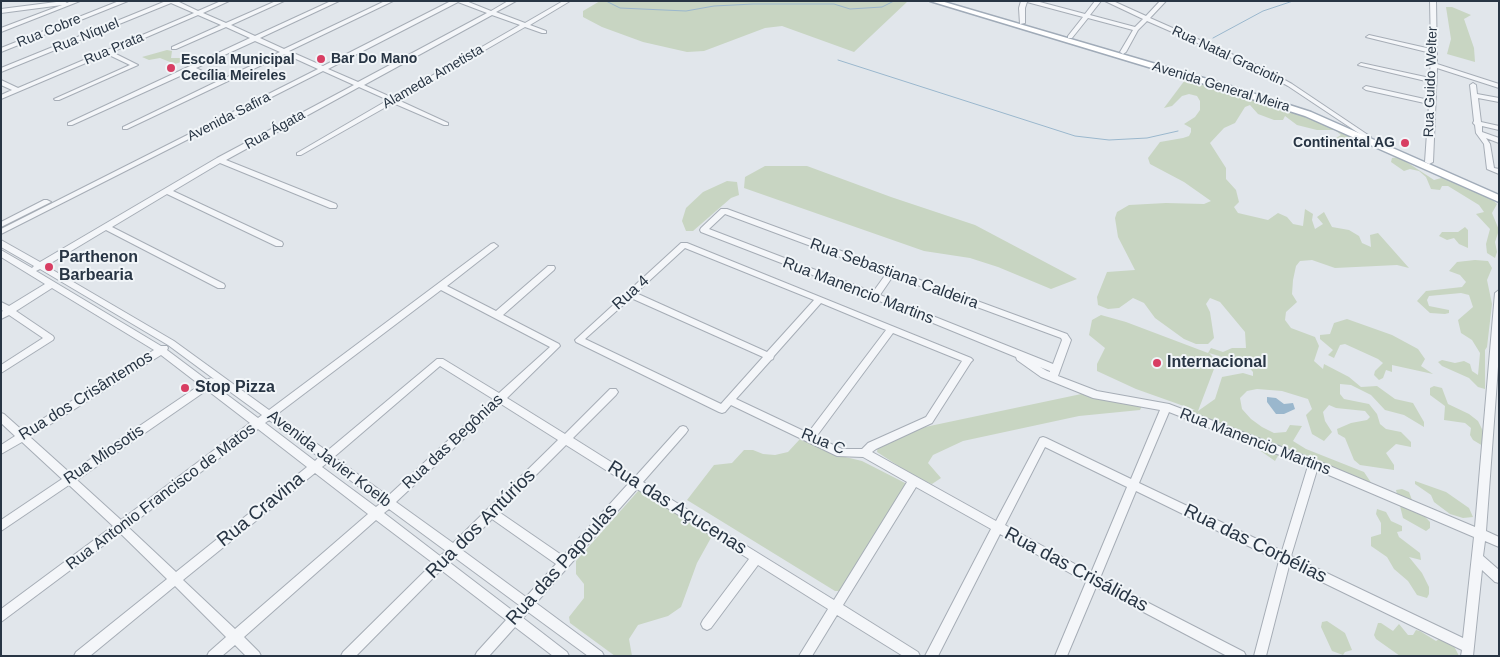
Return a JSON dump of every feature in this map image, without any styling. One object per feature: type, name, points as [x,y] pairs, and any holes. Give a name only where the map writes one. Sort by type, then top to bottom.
[{"type":"main road","name":"Avenida General Meira","points":[[933,1],[1070,37],[1308,114],[1499,193]]},
{"type":"main road","name":"Avenida General Meira","points":[[946,1],[1271,97],[1368,137],[1499,199]]},
{"type":"street","points":[[1,12],[76,1]]},
{"type":"street","points":[[1,30],[76,1]]},
{"type":"street","name":"Rua Cobre","points":[[1,50],[125,1]]},
{"type":"street","points":[[172,1],[446,124]]},
{"type":"street","name":"Rua Níquel","points":[[1,70],[172,1]]},
{"type":"street","name":"Rua Prata","points":[[1,97],[226,1]]},
{"type":"street","points":[[174,48],[281,1]]},
{"type":"street","points":[[70,124],[336,1]]},
{"type":"street","points":[[125,128],[390,1]]},
{"type":"street","name":"Avenida Safira","points":[[320,68],[448,1]]},
{"type":"street","name":"Avenida Safira","points":[[1,225],[456,1]]},
{"type":"street","points":[[460,1],[544,32]]},
{"type":"street","name":"Rua Ágata","points":[[30,271],[220,160],[513,1]]},
{"type":"street","name":"Alameda Ametista","points":[[299,154],[567,1]]},
{"type":"street","points":[[1021,24],[1024,1]]},
{"type":"street","points":[[1029,1],[1136,29]]},
{"type":"street","points":[[1070,37],[1098,1]]},
{"type":"street","name":"Rua Natal Graciotin","points":[[1108,1],[1261,68],[1368,137]]},
{"type":"street","points":[[1121,54],[1136,29],[1163,1]]},
{"type":"street","name":"Rua Guido Welter","points":[[1427,164],[1434,65],[1433,1]]},
{"type":"street","points":[[1368,37],[1434,52]]},
{"type":"street","points":[[57,100],[134,65],[108,52]]},
{"type":"street","points":[[1361,65],[1433,81]]},
{"type":"street","points":[[1434,65],[1499,86]]},
{"type":"street","points":[[190,68],[221,82]]},
{"type":"street","points":[[1,82],[18,90]]},
{"type":"street","points":[[1473,85],[1476,123],[1479,133],[1487,144],[1491,169],[1499,172]]},
{"type":"street","points":[[1366,88],[1432,103]]},
{"type":"street","points":[[1474,95],[1499,100]]},
{"type":"street","name":"Avenida Safira","points":[[1,232],[214,121]]},
{"type":"street","points":[[1476,123],[1499,128]]},
{"type":"street","points":[[1479,133],[1499,141]]},
{"type":"street","points":[[220,160],[333,206]]},
{"type":"street","points":[[166,191],[279,244]]},
{"type":"street","name":"Rua Manencio Martins","points":[[724,210],[704,230],[1011,351],[1096,395],[1166,407],[1314,464],[1499,542]]},
{"type":"street","name":"Rua Sebastiana Caldeira","points":[[724,210],[1064,336],[1067,340],[1054,374]]},
{"type":"street","points":[[106,227],[221,286]]},
{"type":"street","name":"Avenida Javier Koelb","points":[[1,243],[171,343],[598,656]]},
{"type":"street","name":"Rua 4","points":[[731,401],[724,408],[719,409],[579,340],[684,245],[820,300]]},
{"type":"street","name":"Rua Antonio Francisco de Matos","points":[[1,616],[494,246]]},
{"type":"street","name":"Avenida Javier Koelb","points":[[1,253],[161,350],[377,512],[563,656]]},
{"type":"street","points":[[497,315],[552,268]]},
{"type":"street","points":[[874,296],[891,272]]},
{"type":"street","points":[[1,316],[51,284]]},
{"type":"street","points":[[440,286],[556,346]]},
{"type":"street","points":[[1467,652],[1494,416],[1499,293]]},
{"type":"street","points":[[630,294],[770,357]]},
{"type":"street","points":[[731,401],[820,300],[968,360],[929,420],[872,446],[864,453]]},
{"type":"street","points":[[1,305],[50,338],[1,370]]},
{"type":"street","points":[[810,438],[891,329]]},
{"type":"street","name":"Rua dos Crisântemos","points":[[1,450],[171,343]]},
{"type":"street","name":"Rua das Begônias","points":[[213,656],[388,503],[556,346]]},
{"type":"street","name":"Rua das Açucenas","points":[[440,361],[914,656]]},
{"type":"street","name":"Rua Cravina","points":[[80,656],[327,457],[440,361]]},
{"type":"street","name":"Rua Miosotis","points":[[1,526],[218,377]]},
{"type":"street","name":"Rua dos Antúrios","points":[[347,656],[613,392]]},
{"type":"street","name":"Rua C","points":[[731,401],[841,453],[864,453],[913,482]]},
{"type":"street","points":[[1061,656],[1166,407]]},
{"type":"street","points":[[1,417],[120,526],[255,656]]},
{"type":"street","name":"Rua das Papoulas","points":[[481,656],[683,430]]},
{"type":"street","name":"Rua das Corbélias","points":[[998,528],[1043,441],[1284,559],[1467,652]]},
{"type":"street","points":[[1260,656],[1284,559],[1314,464]]},
{"type":"street","points":[[805,656],[913,482]]},
{"type":"street","name":"Rua das Crisálidas","points":[[913,482],[1093,580],[1240,656]]},
{"type":"street","points":[[492,513],[564,563]]},
{"type":"street","points":[[931,656],[998,528]]},
{"type":"street","points":[[707,624],[756,558]]},
{"type":"street","points":[[1477,558],[1499,578]]},
{"type":"green space","points":[[600,1],[908,1],[854,52],[782,26],[765,28],[704,51],[687,52],[643,42],[602,27],[583,17],[583,11]]},
{"type":"green space","points":[[1446,7],[1452,7],[1471,15],[1464,19],[1474,48],[1475,62],[1447,54],[1451,39]]},
{"type":"green space","points":[[167,50],[172,51],[171,58],[180,58],[181,62],[175,64],[160,58],[149,60],[142,57]]},
{"type":"green space","points":[[1185,80],[1232,91],[1259,103],[1304,115],[1366,141],[1365,145],[1349,147],[1339,143],[1336,138],[1341,135],[1335,130],[1317,130],[1297,125],[1285,116],[1283,120],[1274,120],[1258,114],[1250,105],[1245,107],[1235,123],[1224,128],[1210,143],[1226,168],[1226,179],[1236,190],[1239,202],[1234,207],[1238,213],[1268,220],[1278,213],[1287,217],[1293,224],[1303,226],[1305,209],[1313,214],[1312,220],[1315,229],[1323,224],[1317,217],[1324,212],[1332,227],[1349,230],[1359,236],[1362,243],[1371,247],[1370,235],[1378,233],[1409,268],[1397,265],[1335,268],[1312,260],[1300,261],[1296,266],[1293,280],[1292,294],[1297,302],[1286,312],[1285,320],[1291,328],[1315,337],[1319,346],[1314,361],[1323,369],[1324,364],[1349,377],[1361,387],[1377,386],[1395,399],[1413,403],[1424,422],[1424,427],[1404,415],[1385,410],[1371,395],[1351,385],[1340,384],[1340,394],[1344,399],[1369,404],[1377,414],[1380,424],[1386,429],[1401,432],[1411,442],[1411,447],[1396,444],[1386,453],[1394,465],[1394,470],[1360,465],[1354,460],[1345,438],[1338,434],[1337,429],[1351,423],[1367,420],[1370,417],[1365,411],[1336,408],[1329,405],[1323,412],[1325,421],[1332,432],[1324,441],[1312,434],[1306,415],[1312,409],[1308,399],[1282,391],[1257,389],[1247,391],[1240,398],[1242,409],[1262,427],[1274,433],[1286,432],[1290,425],[1302,426],[1293,441],[1306,449],[1364,472],[1372,484],[1286,455],[1276,445],[1280,452],[1275,461],[1238,435],[1185,410],[1195,410],[1136,389],[1097,371],[1097,364],[1105,348],[1089,335],[1092,320],[1101,315],[1126,322],[1208,353],[1211,348],[1223,352],[1232,348],[1246,348],[1245,332],[1220,302],[1210,298],[1206,304],[1210,312],[1214,338],[1208,344],[1196,344],[1184,339],[1155,318],[1144,303],[1133,298],[1119,308],[1108,309],[1098,305],[1097,297],[1107,272],[1135,270],[1118,237],[1115,218],[1117,212],[1129,205],[1166,203],[1204,204],[1211,201],[1184,182],[1150,164],[1148,158],[1160,142],[1189,136],[1191,128],[1184,124],[1195,117],[1200,110],[1200,101],[1197,96],[1189,94],[1182,96],[1172,106],[1164,108]],"holes":[[[1209,353],[1246,364],[1253,372],[1253,376],[1243,373],[1222,377],[1215,399],[1198,411],[1217,361]]]},
{"type":"green space","points":[[1399,157],[1434,180],[1445,177],[1486,194],[1497,204],[1492,213],[1499,230],[1495,242],[1497,252],[1495,258],[1487,253],[1486,244],[1490,229],[1476,214],[1484,212],[1479,205],[1448,186],[1442,186],[1440,190],[1431,189],[1426,177],[1419,171],[1410,169],[1404,171],[1391,162],[1392,158]]},
{"type":"green space","points":[[765,166],[807,166],[975,225],[1077,279],[1051,289],[998,267],[970,258],[924,251],[744,188],[745,177]]},
{"type":"green space","points":[[727,181],[737,182],[739,195],[731,198],[693,231],[686,231],[682,221],[686,208],[703,192]]},
{"type":"green space","points":[[1465,227],[1468,230],[1468,248],[1459,244],[1454,238],[1447,240],[1439,236],[1442,232],[1458,232]]},
{"type":"green space","points":[[1488,261],[1492,268],[1487,280],[1492,304],[1487,347],[1485,350],[1485,389],[1478,387],[1469,378],[1442,366],[1438,362],[1442,360],[1455,363],[1464,361],[1470,364],[1472,371],[1478,375],[1480,353],[1472,340],[1461,333],[1458,320],[1473,307],[1469,295],[1461,293],[1429,296],[1427,300],[1429,306],[1449,310],[1449,313],[1445,314],[1430,313],[1417,301],[1426,291],[1462,287],[1466,282],[1460,275],[1449,271],[1457,262]]},
{"type":"green space","points":[[1347,319],[1392,335],[1418,349],[1425,359],[1421,366],[1433,374],[1392,365],[1392,372],[1386,370],[1383,378],[1379,380],[1374,375],[1375,371],[1383,363],[1378,359],[1345,344],[1340,345],[1334,358],[1328,355],[1333,350],[1320,339],[1320,335],[1330,334],[1334,323]]},
{"type":"green space","points":[[1434,386],[1442,388],[1448,404],[1469,414],[1478,421],[1485,435],[1483,446],[1473,440],[1470,435],[1471,428],[1465,423],[1444,420],[1445,406],[1430,395],[1430,388]]},
{"type":"green space","points":[[1086,393],[1142,406],[1140,410],[1079,416],[963,441],[933,455],[928,463],[941,478],[932,484],[920,480],[877,452],[878,446],[925,427]]},
{"type":"green space","points":[[800,439],[806,439],[837,455],[862,461],[907,484],[840,591],[835,591],[687,500],[714,465],[732,463],[744,450],[775,455],[788,452]]},
{"type":"green space","points":[[1415,481],[1446,492],[1469,508],[1473,517],[1463,518],[1450,514],[1434,502],[1431,495],[1415,484]]},
{"type":"green space","points":[[1402,489],[1409,492],[1414,505],[1430,522],[1430,528],[1426,531],[1403,518],[1396,490]]},
{"type":"green space","points":[[639,490],[712,536],[697,563],[681,607],[668,616],[638,625],[629,639],[632,656],[615,656],[570,623],[569,617],[584,598],[584,584],[576,574],[576,561]]},
{"type":"green space","points":[[1377,509],[1386,512],[1391,521],[1402,526],[1402,531],[1397,532],[1399,537],[1420,553],[1421,560],[1409,557],[1422,573],[1429,587],[1427,598],[1417,595],[1408,581],[1394,569],[1387,557],[1371,546],[1371,537],[1381,534],[1381,523],[1376,514]]},
{"type":"green space","points":[[1327,621],[1345,633],[1352,650],[1345,652],[1343,655],[1332,651],[1321,627],[1322,622]]},
{"type":"green space","points":[[1378,623],[1393,631],[1399,624],[1408,635],[1413,635],[1416,630],[1436,641],[1441,638],[1453,644],[1459,656],[1400,656],[1376,639],[1374,635]]},
{"type":"water","points":[[1267,397],[1276,398],[1284,404],[1293,403],[1295,409],[1284,414],[1276,414],[1267,402]]},
{"type":"waterway","points":[[606,1],[620,8],[686,11],[714,6],[753,4],[834,4],[850,9],[882,7],[894,1]]},
{"type":"waterway","points":[[1213,38],[1263,11],[1293,1]]},
{"type":"waterway","points":[[838,60],[1075,136],[1109,140],[1147,138],[1178,131]]},
{"type":"place","name":"Bar Do Mano","points":[[321,59]]},
{"type":"place","name":"Escola Municipal Cecília Meireles","points":[[171,68]]},
{"type":"place","name":"Continental AG","points":[[1405,143]]},
{"type":"place","name":"Parthenon Barbearia","points":[[49,267]]},
{"type":"place","name":"Internacional","points":[[1157,363]]},
{"type":"place","name":"Stop Pizza","points":[[185,388]]}]
